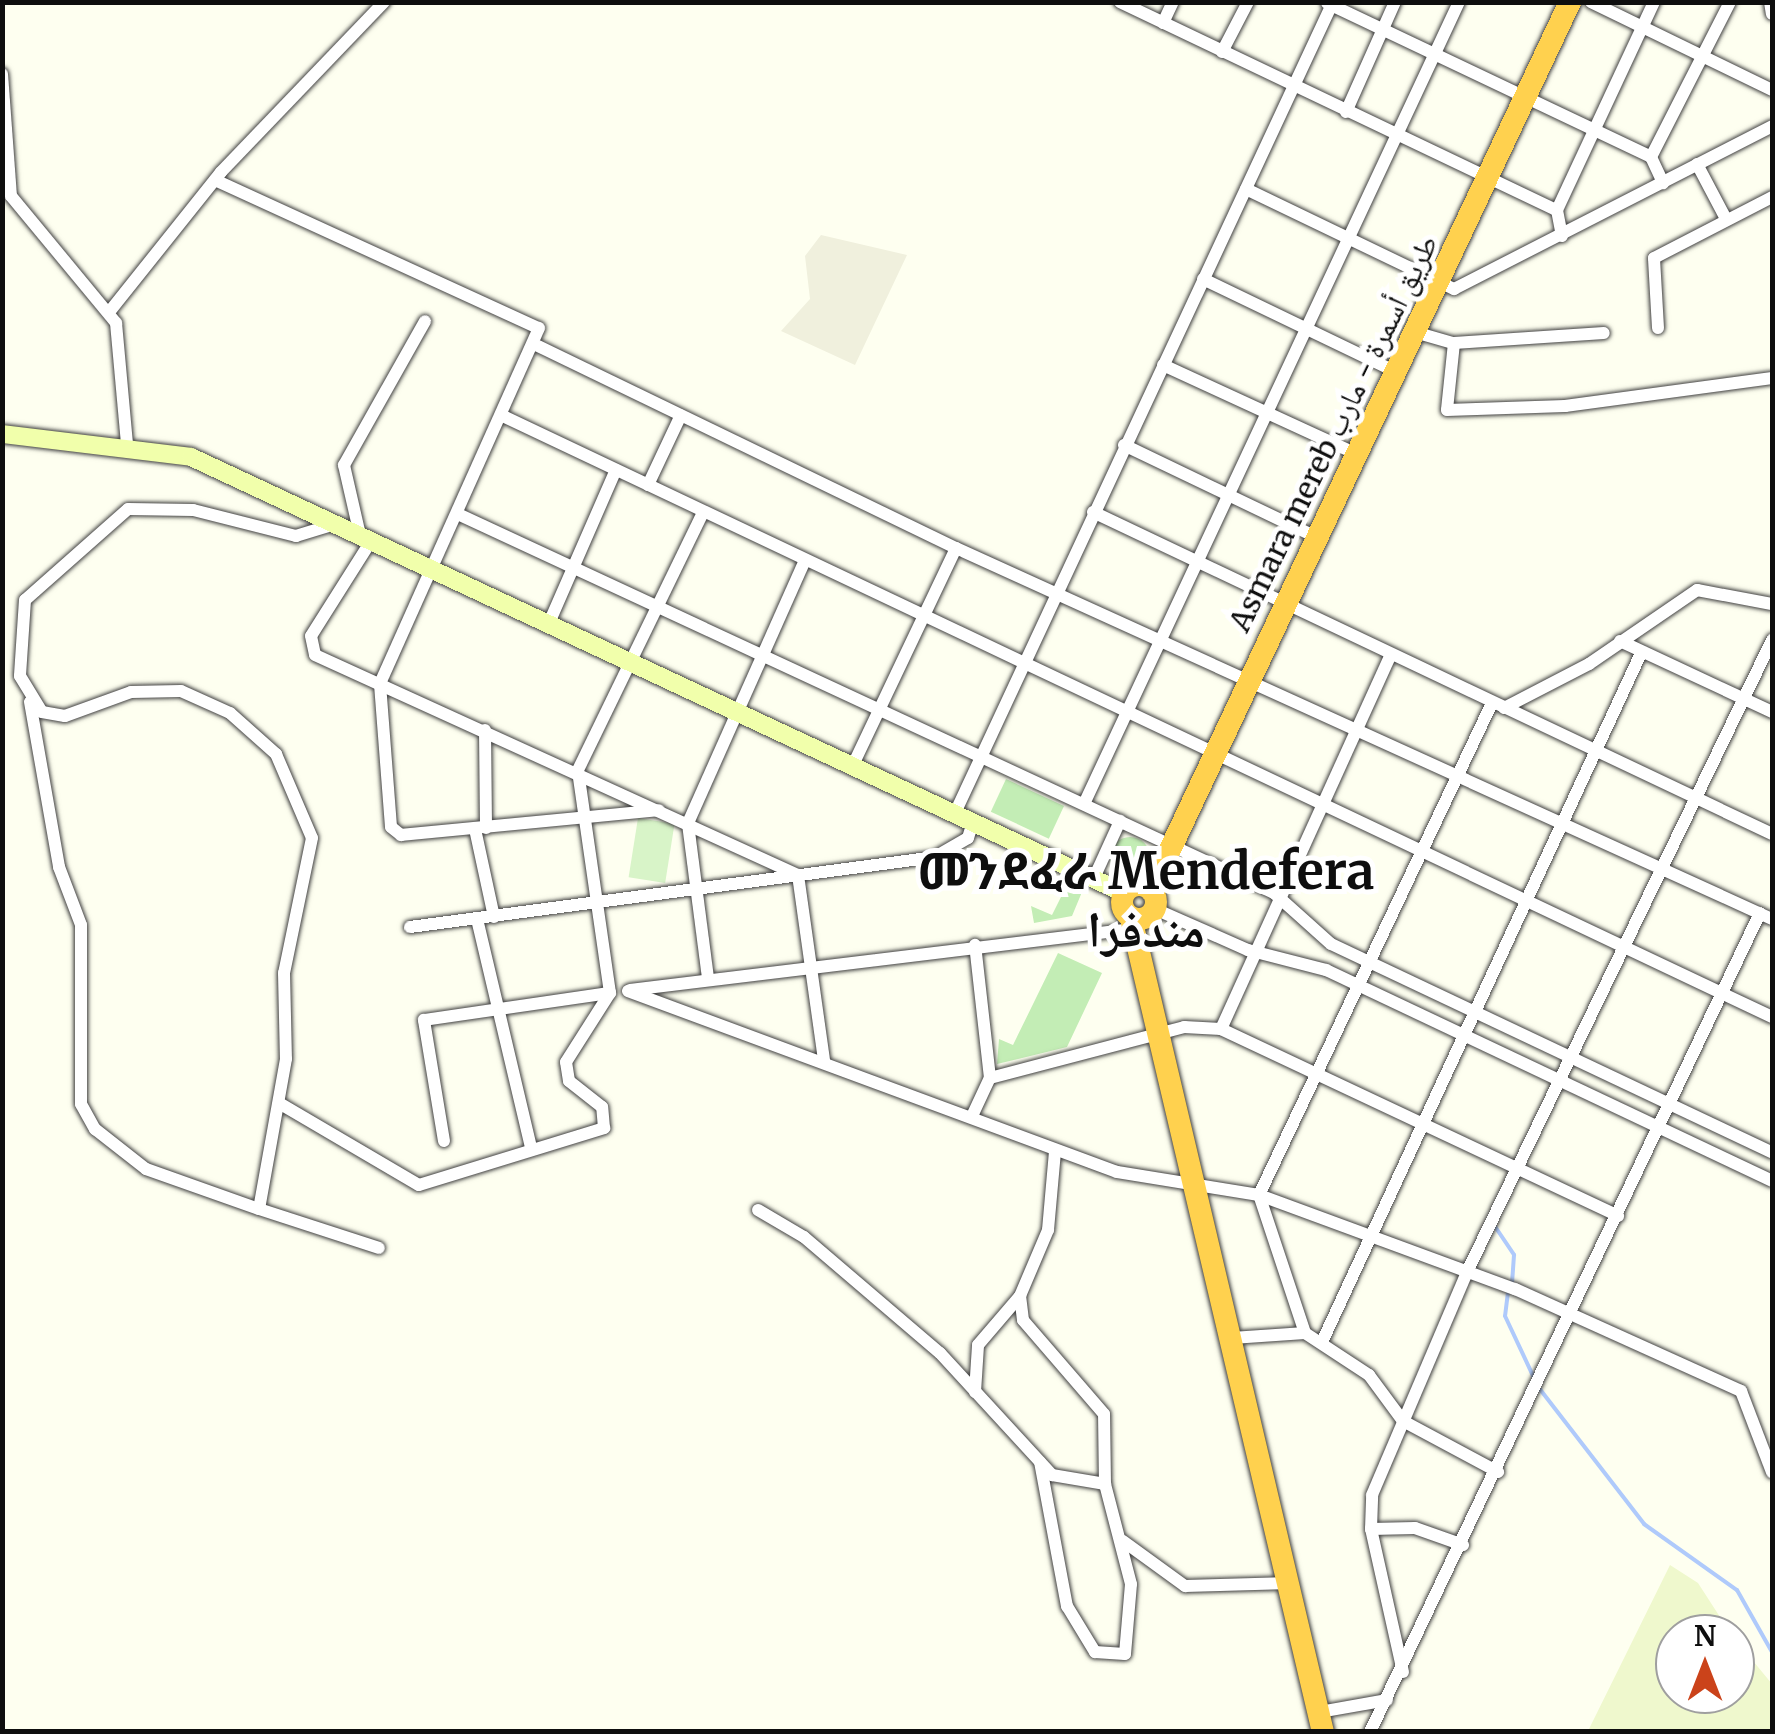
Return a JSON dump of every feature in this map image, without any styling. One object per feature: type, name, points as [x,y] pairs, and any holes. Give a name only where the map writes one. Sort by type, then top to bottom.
[{"type":"highway","name":"Asmara mereb طريق أسمرة - مارب","points":[[1153,899],[1213,754],[1362,456],[1570,2]]},
{"type":"highway","points":[[1132,924],[1153,899],[1124,892],[1153,1036],[1232,1338],[1321,1722]]},
{"type":"main road","points":[[2,434],[127,444],[190,457],[1124,892]]},
{"type":"street","points":[[110,311],[215,180],[384,2]]},
{"type":"street","points":[[1120,2],[1293,88],[1557,210]]},
{"type":"street","points":[[1163,23],[1173,2]]},
{"type":"street","points":[[1222,52],[1248,2]]},
{"type":"street","points":[[1346,112],[1395,2]]},
{"type":"street","points":[[1084,804],[1459,2]]},
{"type":"street","points":[[1590,2],[1772,90]]},
{"type":"street","points":[[1562,236],[1557,210],[1654,2]]},
{"type":"street","points":[[1652,157],[1730,2]]},
{"type":"street","points":[[1770,2],[1772,14]]},
{"type":"street","points":[[955,813],[1331,3],[1652,157],[1663,183]]},
{"type":"street","points":[[2,74],[11,196],[110,311],[122,348],[127,444]]},
{"type":"street","points":[[1246,189],[1438,286],[1474,284],[1772,126]]},
{"type":"street","points":[[1697,164],[1725,217]]},
{"type":"street","points":[[215,180],[532,321],[538,346],[380,684],[391,828],[400,835],[659,810]]},
{"type":"street","points":[[1658,328],[1654,258],[1725,217],[1772,197]]},
{"type":"street","points":[[1203,279],[1400,374]]},
{"type":"street","points":[[425,321],[344,465],[366,538],[310,648],[334,670],[380,684],[578,770],[798,875]]},
{"type":"street","points":[[1418,332],[1454,343],[1604,333]]},
{"type":"street","points":[[1454,343],[1447,410],[1565,406],[1772,378]]},
{"type":"street","points":[[538,346],[956,548],[1164,636],[1766,916],[1723,994],[1404,1672],[1370,1732]]},
{"type":"street","points":[[1163,365],[1362,456]]},
{"type":"street","points":[[648,485],[682,415]]},
{"type":"street","points":[[505,417],[804,562],[1772,1017]]},
{"type":"street","points":[[1124,446],[1320,539]]},
{"type":"street","points":[[549,623],[616,470]]},
{"type":"street","points":[[334,524],[296,536],[192,510],[128,509],[25,600],[19,658],[59,866],[81,924],[81,1104],[95,1129],[146,1169],[379,1248]]},
{"type":"street","points":[[279,1103],[419,1185],[604,1128],[602,1107],[569,1081],[566,1062],[610,992],[578,770],[703,512]]},
{"type":"street","points":[[1092,512],[1390,657],[1596,749],[1772,834]]},
{"type":"street","points":[[460,515],[1172,846],[1280,899],[1330,944],[1772,1152]]},
{"type":"street","points":[[853,765],[956,548]]},
{"type":"street","points":[[708,978],[688,823],[804,562]]},
{"type":"street","points":[[1305,1334],[1259,1195],[1458,774],[1498,705],[1620,641],[1697,590],[1772,602]]},
{"type":"street","points":[[1404,1672],[1370,1529],[1372,1495],[1468,1270],[1741,696],[1772,640]]},
{"type":"street","points":[[1620,641],[1772,712]]},
{"type":"street","points":[[1322,1342],[1523,899],[1642,652]]},
{"type":"street","points":[[1221,1029],[1390,657]]},
{"type":"street","points":[[28,695],[42,712],[65,716],[131,692],[180,691],[230,713],[276,754],[312,838],[284,973],[279,1103],[259,1208]]},
{"type":"street","points":[[485,730],[480,828],[494,916]]},
{"type":"street","points":[[1094,878],[1120,821]]},
{"type":"street","points":[[410,927],[934,857],[968,838],[973,822]]},
{"type":"street","points":[[798,875],[824,1061]]},
{"type":"street","points":[[1153,899],[1256,953],[1360,986],[1772,1180]]},
{"type":"street","points":[[476,919],[531,1148]]},
{"type":"street","points":[[444,1141],[424,1020],[811,963],[1132,924]]},
{"type":"street","points":[[973,1114],[990,1078],[974,945]]},
{"type":"street","points":[[628,991],[973,1114],[1055,1151],[1192,1188],[1259,1195],[1509,1287],[1751,1398],[1772,1472]]},
{"type":"street","points":[[990,1078],[1153,1036],[1221,1029],[1515,1172],[1618,1216]]},
{"type":"street","points":[[975,1392],[978,1345],[1020,1296],[1048,1230],[1055,1151]]},
{"type":"street","points":[[758,1210],[804,1237],[975,1392],[1040,1462],[1066,1482],[1105,1484]]},
{"type":"street","points":[[1020,1296],[1023,1320],[1104,1414],[1105,1484],[1124,1542],[1132,1632],[1125,1654],[1107,1657],[1067,1606],[1040,1462]]},
{"type":"street","points":[[1232,1338],[1305,1334],[1322,1342],[1369,1374],[1403,1421],[1498,1472]]},
{"type":"street","points":[[1370,1529],[1415,1528],[1463,1545]]},
{"type":"street","points":[[1124,1542],[1185,1586],[1290,1583]]},
{"type":"street","points":[[1321,1722],[1387,1700]]},
{"type":"green space","points":[[1006,779],[1064,806],[1049,839],[991,812]]},
{"type":"green space","points":[[638,818],[675,824],[665,883],[629,877]]},
{"type":"green space","points":[[1130,837],[1144,843],[1150,857],[1144,871],[1130,877],[1116,871],[1110,857],[1116,843]]},
{"type":"green space","points":[[1046,875],[1082,892],[1072,916],[1034,923],[1031,906],[1052,915],[1064,891]]},
{"type":"green space","points":[[1058,953],[1102,973],[1067,1047],[997,1064],[999,1039],[1013,1045]]},
{"type":"green space","points":[[1670,1565],[1698,1583],[1718,1614],[1655,1614],[1655,1714],[1755,1714],[1755,1663],[1772,1684],[1772,1731],[1588,1731]]},
{"type":"shaded area","points":[[821,235],[907,255],[855,365],[781,331],[810,299],[805,256]]},
{"type":"waterway","points":[[1494,1225],[1514,1255],[1512,1283]]},
{"type":"waterway","points":[[1508,1292],[1505,1316],[1535,1380]]},
{"type":"waterway","points":[[1539,1388],[1644,1524],[1737,1590],[1772,1652]]},
{"type":"district","name":"መንደፈራ Mendefera مندفرا","points":[[1146,900]]}]
